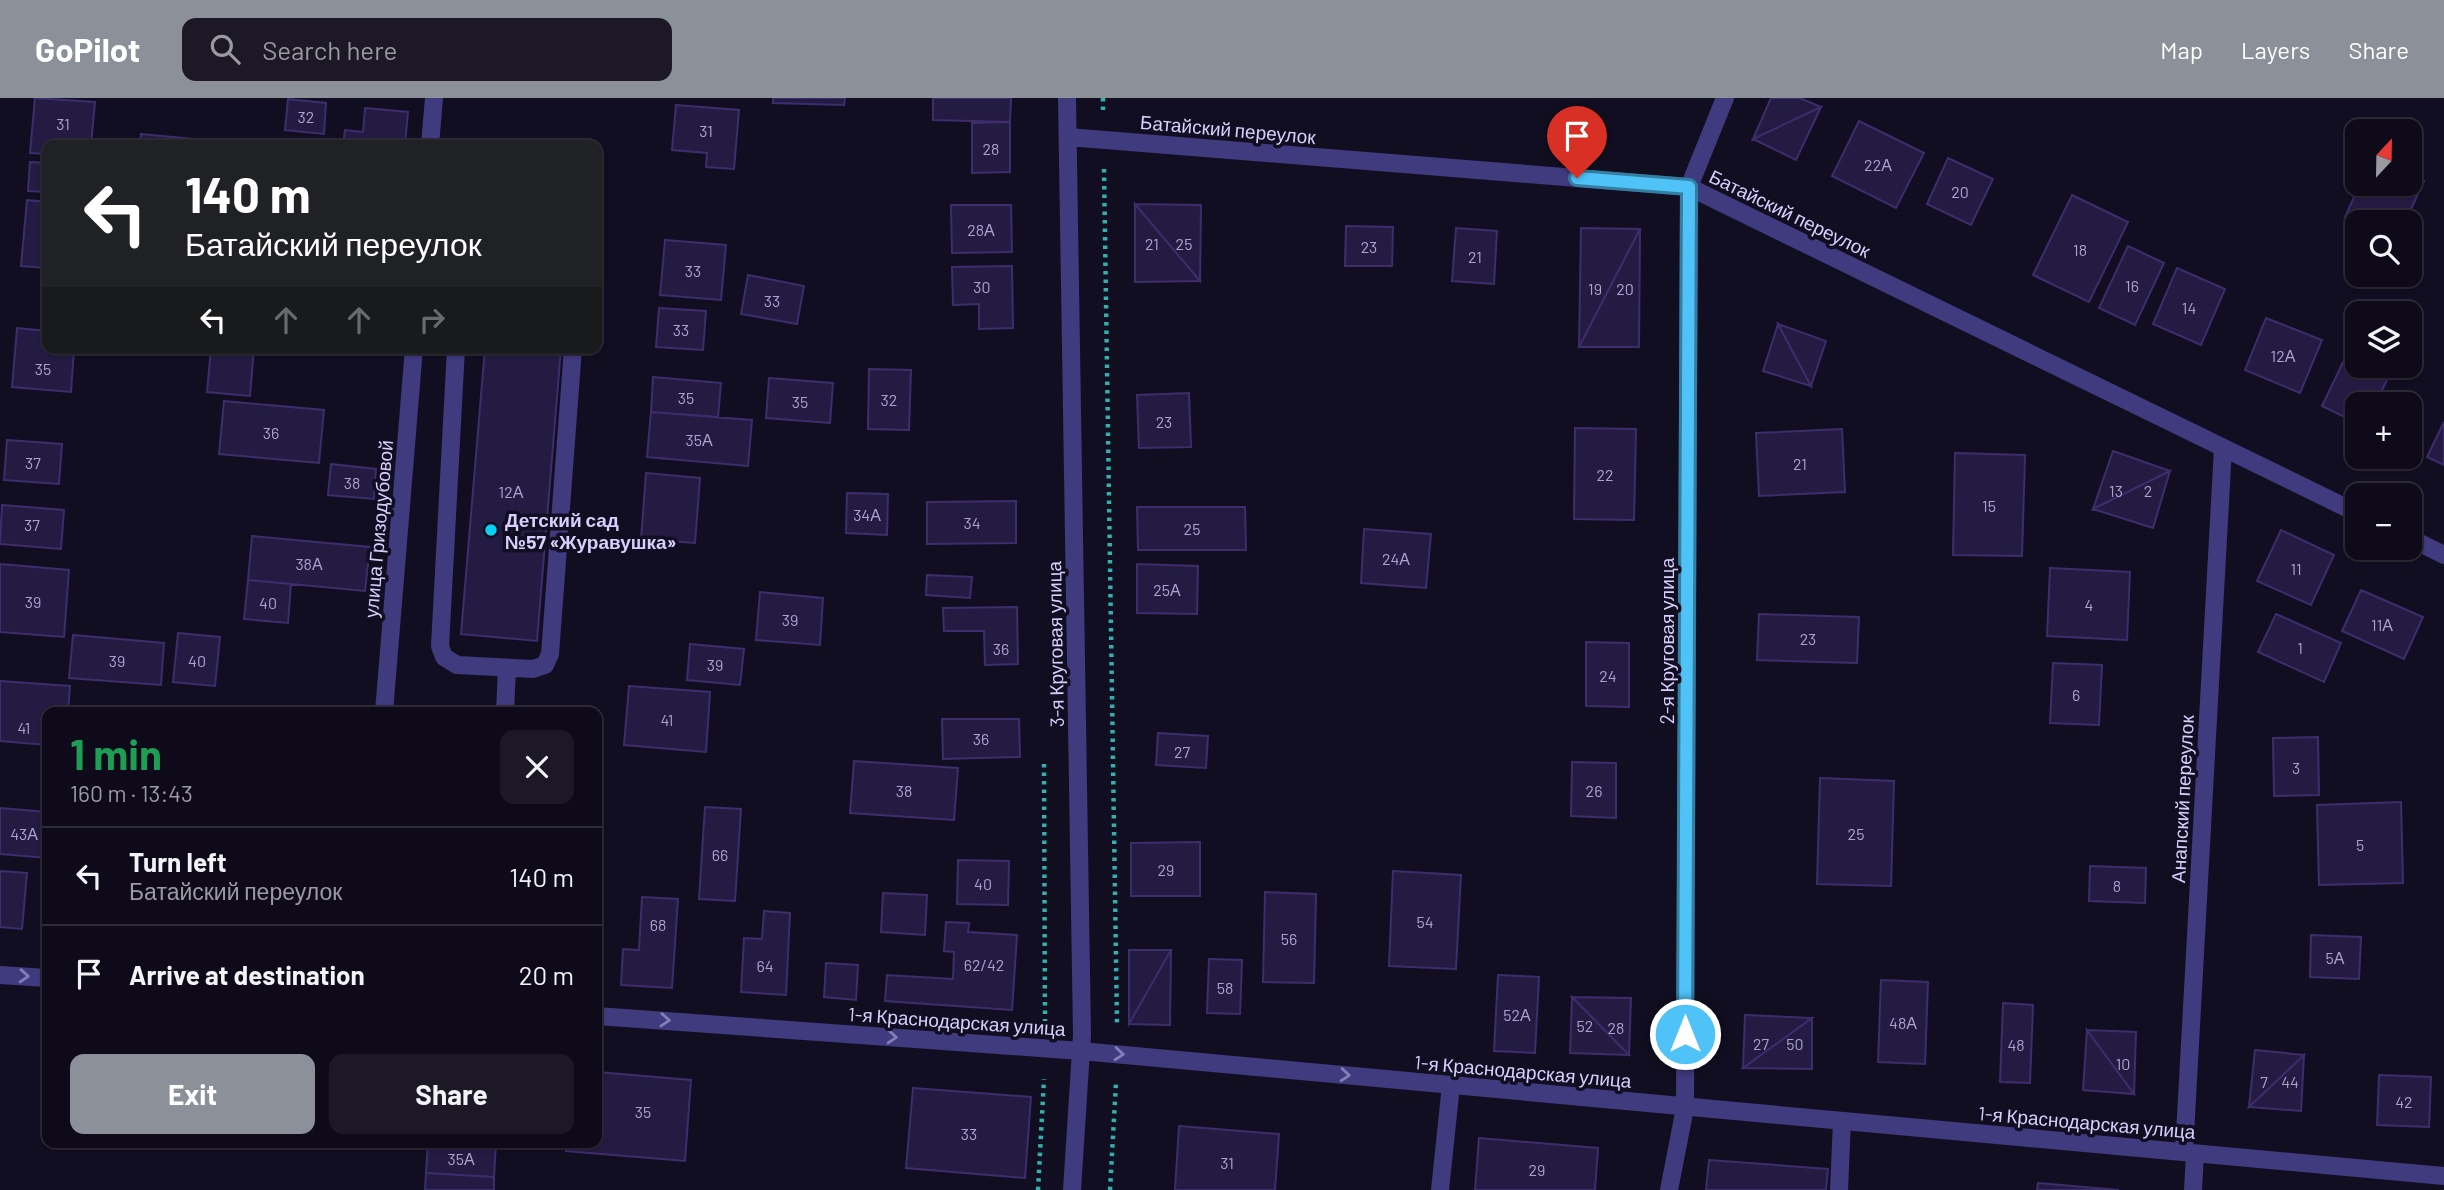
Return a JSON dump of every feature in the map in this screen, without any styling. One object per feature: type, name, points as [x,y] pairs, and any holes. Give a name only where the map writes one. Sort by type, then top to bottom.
[{"type":"street","points":[[430,140],[434,98]]},
{"type":"street","name":"3-я Круговая улица","points":[[1067,98],[1081,1051],[1073,1190]]},
{"type":"street","name":"2-я Круговая улица","points":[[1669,1190],[1685,1108],[1689,187],[1725,98]]},
{"type":"street","name":"Батайский переулок","points":[[1068,137],[1689,187],[2345,507]]},
{"type":"street","name":"улица Гризодубовой","points":[[384,707],[414,354]]},
{"type":"street","points":[[456,354],[440,646],[444,657],[457,665],[533,669],[545,665],[550,654],[573,354]]},
{"type":"street","name":"Анапский переулок","points":[[2193,1190],[2189,1153],[2223,448]]},
{"type":"street","points":[[2422,544],[2444,555]]},
{"type":"street","points":[[505,707],[508,668]]},
{"type":"street","points":[[0,975],[42,978]]},
{"type":"street","name":"1-я Краснодарская улица","points":[[602,1016],[1117,1054],[2444,1176]]},
{"type":"street","points":[[1440,1190],[1451,1085]]},
{"type":"street","points":[[1839,1190],[1842,1121]]},
{"type":"path","points":[[1103,98],[1117,1054],[1110,1190]]},
{"type":"path","points":[[1038,1190],[1046,1048]]},
{"type":"building","points":[[35,98],[95,102],[91,140],[42,140],[42,154],[30,153]]},
{"type":"building","points":[[773,98],[845,98],[844,105],[773,103]]},
{"type":"building","points":[[933,98],[1011,98],[1010,122],[933,120]]},
{"type":"building","points":[[1771,98],[1800,98],[1821,107],[1753,139]]},
{"type":"building","points":[[288,99],[326,103],[324,134],[285,130]]},
{"type":"building","points":[[676,105],[739,110],[734,169],[706,167],[707,153],[672,150]]},
{"type":"building","points":[[1821,107],[1796,160],[1753,139]]},
{"type":"building","points":[[365,108],[408,112],[405,140],[344,140],[345,130],[363,132]]},
{"type":"building","points":[[1859,121],[1924,153],[1896,208],[1832,176]]},
{"type":"building","points":[[1010,122],[1010,172],[972,173],[972,123]]},
{"type":"building","points":[[141,134],[204,140],[140,140]]},
{"type":"building","points":[[1948,158],[1993,179],[1971,225],[1927,204]]},
{"type":"building","points":[[30,162],[42,163],[42,192],[28,191]]},
{"type":"building","points":[[2072,195],[2128,222],[2089,302],[2033,275]]},
{"type":"building","points":[[2355,196],[2417,196],[2411,210],[2348,210]]},
{"type":"building","points":[[27,200],[42,202],[42,268],[21,266]]},
{"type":"building","points":[[1135,204],[1201,205],[1200,281]]},
{"type":"building","points":[[1135,204],[1200,281],[1135,282]]},
{"type":"building","points":[[951,205],[1011,205],[1012,252],[952,253]]},
{"type":"building","points":[[1346,226],[1393,227],[1392,266],[1345,266]]},
{"type":"building","points":[[1456,228],[1497,231],[1494,284],[1452,281]]},
{"type":"building","points":[[1581,228],[1640,229],[1579,347]]},
{"type":"building","points":[[1640,229],[1639,347],[1579,347]]},
{"type":"building","points":[[665,240],[726,245],[721,300],[660,295]]},
{"type":"building","points":[[2128,246],[2164,263],[2135,325],[2099,308]]},
{"type":"building","points":[[1012,266],[1013,328],[979,329],[979,304],[953,305],[952,267]]},
{"type":"building","points":[[2177,268],[2225,289],[2201,345],[2153,324]]},
{"type":"building","points":[[748,275],[804,286],[797,324],[741,314]]},
{"type":"building","points":[[659,308],[706,311],[703,350],[656,347]]},
{"type":"building","points":[[2266,318],[2322,340],[2300,393],[2245,370]]},
{"type":"building","points":[[1778,324],[1826,341],[1811,386]]},
{"type":"building","points":[[1778,324],[1811,386],[1763,371]]},
{"type":"building","points":[[17,328],[42,330],[42,354],[74,354],[71,392],[12,387]]},
{"type":"building","points":[[210,354],[254,354],[250,396],[207,392]]},
{"type":"building","points":[[484,354],[561,354],[537,641],[461,634]]},
{"type":"building","points":[[2345,358],[2345,378],[2388,378],[2381,392],[2345,392],[2345,417],[2322,406]]},
{"type":"building","points":[[869,369],[911,370],[909,430],[868,429]]},
{"type":"building","points":[[653,377],[721,383],[718,417],[651,412]]},
{"type":"building","points":[[769,378],[833,383],[830,423],[766,418]]},
{"type":"building","points":[[1189,393],[1191,447],[1139,448],[1137,395]]},
{"type":"building","points":[[224,401],[324,410],[319,463],[219,454]]},
{"type":"building","points":[[651,412],[752,420],[748,466],[647,457]]},
{"type":"building","points":[[2444,422],[2444,465],[2427,457]]},
{"type":"building","points":[[1575,428],[1636,429],[1634,520],[1574,519]]},
{"type":"building","points":[[1842,429],[1845,492],[1759,496],[1756,433]]},
{"type":"building","points":[[7,440],[62,444],[59,484],[4,480]]},
{"type":"building","points":[[2113,451],[2170,471],[2093,509]]},
{"type":"building","points":[[1955,453],[2025,455],[2022,556],[1953,555]]},
{"type":"building","points":[[331,464],[376,469],[374,499],[328,495]]},
{"type":"building","points":[[2170,471],[2153,528],[2093,509]]},
{"type":"building","points":[[646,473],[700,478],[695,543],[641,539]]},
{"type":"building","points":[[847,493],[888,494],[887,535],[846,533]]},
{"type":"building","points":[[1016,501],[1016,543],[927,544],[927,502]]},
{"type":"building","points":[[2,505],[64,510],[61,549],[0,544]]},
{"type":"building","points":[[1137,507],[1245,507],[1246,550],[1138,550]]},
{"type":"building","points":[[1364,529],[1431,534],[1426,588],[1361,583]]},
{"type":"building","points":[[2281,530],[2334,555],[2311,605],[2257,581]]},
{"type":"building","points":[[252,536],[370,547],[365,591],[248,580]]},
{"type":"building","points":[[0,564],[69,570],[64,637],[0,632]]},
{"type":"building","points":[[1137,564],[1198,566],[1197,614],[1137,613]]},
{"type":"building","points":[[2050,568],[2130,572],[2127,640],[2047,636]]},
{"type":"building","points":[[927,575],[972,577],[970,598],[926,595]]},
{"type":"building","points":[[248,580],[291,584],[288,623],[244,619]]},
{"type":"building","points":[[2361,590],[2423,617],[2404,659],[2342,631]]},
{"type":"building","points":[[760,592],[823,598],[820,645],[756,640]]},
{"type":"building","points":[[1017,607],[1018,664],[985,665],[984,631],[944,631],[943,608]]},
{"type":"building","points":[[1759,614],[1859,617],[1857,663],[1757,660]]},
{"type":"building","points":[[2276,614],[2341,643],[2324,682],[2258,652]]},
{"type":"building","points":[[178,633],[220,637],[215,686],[173,682]]},
{"type":"building","points":[[73,635],[164,643],[161,685],[69,678]]},
{"type":"building","points":[[1586,642],[1629,643],[1629,707],[1586,706]]},
{"type":"building","points":[[690,644],[744,649],[740,685],[687,680]]},
{"type":"building","points":[[2053,663],[2102,665],[2099,725],[2050,723]]},
{"type":"building","points":[[0,681],[70,686],[68,707],[42,707],[42,745],[0,741]]},
{"type":"building","points":[[629,686],[710,692],[706,752],[624,745]]},
{"type":"building","points":[[942,719],[1019,719],[1020,757],[943,759]]},
{"type":"building","points":[[1158,733],[1208,736],[1206,768],[1156,765]]},
{"type":"building","points":[[2318,737],[2319,795],[2274,796],[2273,738]]},
{"type":"building","points":[[854,761],[958,768],[954,820],[850,813]]},
{"type":"building","points":[[1572,762],[1616,763],[1616,818],[1571,816]]},
{"type":"building","points":[[1820,778],[1894,781],[1891,886],[1817,884]]},
{"type":"building","points":[[2401,802],[2403,883],[2319,885],[2317,805]]},
{"type":"building","points":[[705,807],[741,809],[735,901],[699,899]]},
{"type":"building","points":[[0,808],[42,812],[42,858],[0,854]]},
{"type":"building","points":[[1200,842],[1200,896],[1131,896],[1131,843]]},
{"type":"building","points":[[958,860],[1009,861],[1008,905],[957,904]]},
{"type":"building","points":[[2090,866],[2146,868],[2145,903],[2089,901]]},
{"type":"building","points":[[0,871],[27,873],[22,929],[0,927]]},
{"type":"building","points":[[1393,871],[1461,875],[1456,969],[1389,966]]},
{"type":"building","points":[[1265,892],[1316,894],[1314,983],[1263,982]]},
{"type":"building","points":[[883,893],[927,895],[925,935],[881,932]]},
{"type":"building","points":[[642,897],[678,899],[672,988],[621,985],[623,949],[639,950]]},
{"type":"building","points":[[764,911],[790,913],[786,995],[741,992],[744,938],[762,939]]},
{"type":"building","points":[[946,922],[969,923],[968,932],[1017,935],[1012,1010],[885,1001],[887,975],[953,979],[954,952],[944,951]]},
{"type":"building","points":[[2311,935],[2361,937],[2359,979],[2310,977]]},
{"type":"building","points":[[1129,950],[1171,950],[1129,1024]]},
{"type":"building","points":[[1171,950],[1170,1025],[1129,1024]]},
{"type":"building","points":[[1209,959],[1242,960],[1240,1014],[1207,1013]]},
{"type":"building","points":[[826,963],[858,965],[856,1000],[824,997]]},
{"type":"building","points":[[1498,975],[1539,977],[1535,1053],[1494,1051]]},
{"type":"building","points":[[1881,980],[1928,982],[1925,1064],[1878,1062]]},
{"type":"building","points":[[1572,997],[1631,998],[1629,1055]]},
{"type":"building","points":[[1572,997],[1629,1055],[1570,1053]]},
{"type":"building","points":[[2003,1003],[2033,1005],[2030,1083],[2000,1082]]},
{"type":"building","points":[[1745,1015],[1812,1018],[1743,1068]]},
{"type":"building","points":[[1812,1018],[1812,1069],[1743,1068]]},
{"type":"building","points":[[2087,1030],[2136,1032],[2134,1094]]},
{"type":"building","points":[[2087,1030],[2134,1094],[2083,1090]]},
{"type":"building","points":[[2255,1050],[2304,1055],[2249,1107]]},
{"type":"building","points":[[2304,1055],[2301,1111],[2249,1107]]},
{"type":"building","points":[[602,1072],[691,1080],[685,1161],[566,1151],[566,1148],[602,1148]]},
{"type":"building","points":[[2379,1075],[2431,1077],[2429,1127],[2377,1125]]},
{"type":"building","points":[[913,1088],[1031,1097],[1025,1178],[906,1168]]},
{"type":"building","points":[[1179,1126],[1279,1134],[1275,1190],[1175,1190]]},
{"type":"building","points":[[1479,1138],[1598,1148],[1595,1190],[1475,1190]]},
{"type":"building","points":[[428,1148],[496,1148],[494,1177],[426,1173]]},
{"type":"building","points":[[1709,1160],[1828,1169],[1826,1190],[1706,1190]]},
{"type":"building","points":[[426,1173],[494,1177],[494,1190],[425,1190]]},
{"type":"building","points":[[2038,1183],[2119,1190],[2037,1190]]},
{"type":"place","name":"Детский сад №57 «Журавушка»","points":[[491,530]]},
{"type":"route","points":[[1577,178],[1689,187],[1685,1034]]}]
